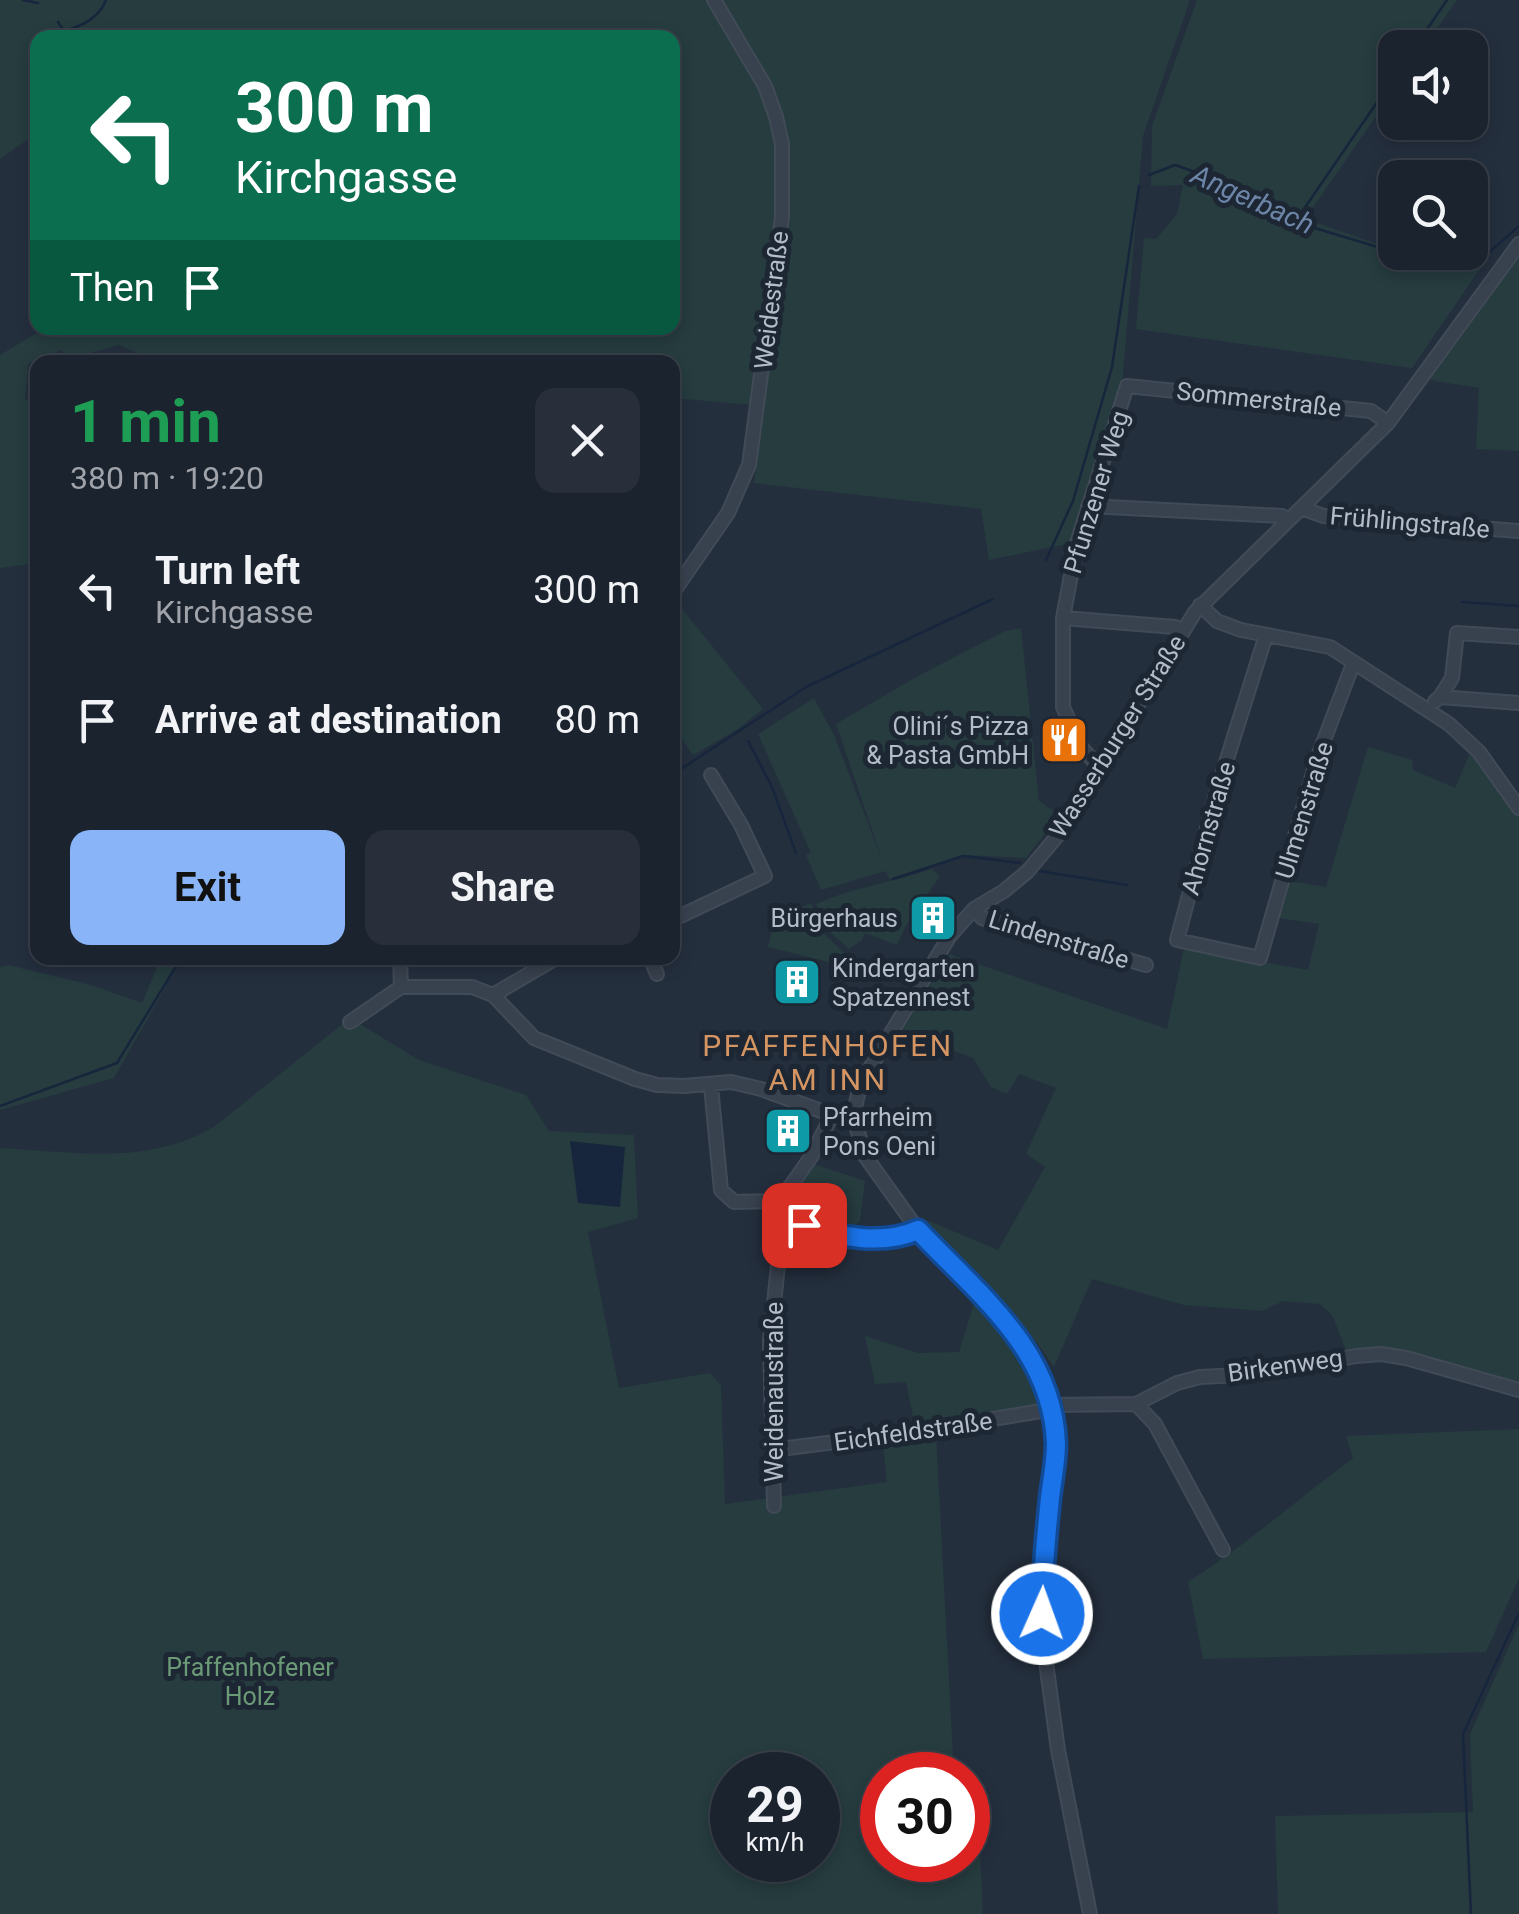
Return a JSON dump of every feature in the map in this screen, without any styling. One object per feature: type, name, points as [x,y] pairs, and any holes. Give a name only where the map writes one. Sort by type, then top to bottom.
[{"type":"street","name":"Weidestraße","points":[[680,582],[728,513],[749,465],[782,217],[782,144],[776,117],[765,86],[714,0]]},
{"type":"street","name":"Wasserburger Straße","points":[[853,1115],[861,1083],[872,1062],[949,937],[974,908],[1028,871],[1058,834],[1200,605],[1388,422],[1519,244]]},
{"type":"street","name":"Sommerstraße","points":[[1127,386],[1371,410],[1388,422]]},
{"type":"street","name":"Pfunzener Weg","points":[[1100,768],[1081,746],[1062,706],[1063,618],[1076,543],[1127,386]]},
{"type":"street","points":[[1088,506],[1282,516],[1289,520]]},
{"type":"street","name":"Frühlingstraße","points":[[1302,508],[1323,516],[1519,531]]},
{"type":"street","points":[[1200,605],[1216,621],[1266,635],[1326,645],[1449,724],[1479,752],[1519,808]]},
{"type":"street","points":[[1063,618],[1176,626],[1181,630]]},
{"type":"street","points":[[1426,710],[1452,678],[1457,633],[1519,638]]},
{"type":"street","name":"Ahornstraße","points":[[1260,958],[1177,940],[1216,794],[1266,635]]},
{"type":"street","name":"Ulmenstraße","points":[[1260,958],[1318,756],[1353,664]]},
{"type":"street","points":[[1440,697],[1519,703]]},
{"type":"street","points":[[680,916],[764,876],[741,825],[711,775]]},
{"type":"street","name":"Lindenstraße","points":[[974,908],[982,918],[1146,965]]},
{"type":"street","points":[[400,965],[401,987]]},
{"type":"street","points":[[493,996],[544,965]]},
{"type":"street","points":[[653,965],[656,974]]},
{"type":"street","points":[[350,1022],[401,987],[472,987],[493,996],[534,1038],[605,1068],[657,1085],[710,1086],[730,1082],[761,1089],[832,1116],[853,1115],[865,1156],[918,1230],[1020,1340],[1046,1382],[1056,1448],[1042,1575],[1042,1640],[1058,1750],[1090,1914]]},
{"type":"street","points":[[710,1086],[720,1190],[734,1202],[780,1201],[811,1157],[832,1116]]},
{"type":"street","name":"Weidenaustraße","points":[[774,1506],[770,1341],[784,1218],[780,1201]]},
{"type":"street","points":[[784,1218],[824,1232],[861,1238],[892,1238],[918,1230]]},
{"type":"street","name":"Birkenweg","points":[[1052,1407],[1136,1404],[1177,1383],[1200,1377],[1262,1374],[1381,1354],[1519,1390]]},
{"type":"street","points":[[1136,1404],[1155,1424],[1223,1550]]},
{"type":"street","name":"Eichfeldstraße","points":[[772,1450],[915,1432],[1052,1407]]},
{"type":"green space","points":[[0,0],[710,0],[763,95],[774,123],[780,186],[753,405],[680,399],[680,355],[141,355],[119,345],[84,355],[66,355],[61,350],[49,355],[30,355],[25,400],[30,398],[30,564],[0,568],[0,355],[33,335],[680,335],[680,30],[30,30],[30,138],[0,159]]},
{"type":"green space","points":[[719,0],[1190,0],[1143,136],[1122,385],[1111,430],[1071,543],[989,560],[981,509],[754,483],[788,200],[785,132]]},
{"type":"green space","points":[[1197,0],[1457,0],[1436,30],[1378,30],[1378,114],[1305,219],[1378,244],[1378,270],[1479,270],[1412,368],[1136,329],[1144,238],[1156,239],[1177,214],[1183,185],[1151,186],[1152,126]]},
{"type":"green space","points":[[1519,253],[1519,451],[1476,449],[1479,388],[1427,377]]},
{"type":"green space","points":[[680,606],[763,709],[693,755],[680,736]]},
{"type":"green space","points":[[1021,628],[1039,801],[1060,815],[1026,858],[964,855],[889,879],[886,871],[821,890],[806,855],[811,853],[758,734],[814,698],[834,735],[883,862],[836,724],[916,677],[1005,631]]},
{"type":"green space","points":[[1368,747],[1412,760],[1413,770],[1455,788],[1470,753],[1519,816],[1519,1387],[1393,1350],[1346,1350],[1332,1315],[1320,1304],[1283,1301],[1263,1311],[1184,1305],[1092,1279],[1054,1367],[1006,1307],[917,1216],[998,1250],[1045,1167],[1026,1154],[1056,1088],[1019,1074],[1007,1094],[991,1087],[973,1058],[936,1044],[924,1056],[894,1044],[949,954],[1167,1029],[1184,948],[1308,970],[1319,924],[1279,918],[1288,881],[1326,887]]},
{"type":"green space","points":[[932,869],[940,876],[897,945],[865,933],[849,949],[830,932],[816,904],[844,894]]},
{"type":"green space","points":[[811,903],[823,933],[851,959],[845,966],[768,947],[774,920]]},
{"type":"green space","points":[[9,965],[91,985],[142,1003],[157,967],[178,965],[114,1078],[0,1110],[0,967]]},
{"type":"green space","name":"Pfaffenhofener Holz","points":[[350,1018],[419,1060],[526,1095],[549,1131],[634,1135],[638,1218],[588,1232],[619,1388],[710,1373],[721,1385],[725,1504],[887,1482],[883,1442],[917,1436],[906,1382],[875,1384],[865,1336],[918,1353],[959,1352],[975,1300],[1030,1367],[1048,1417],[936,1434],[953,1752],[860,1752],[860,1882],[981,1882],[983,1914],[0,1914],[0,1148],[110,1154],[138,1152],[190,1139],[215,1126]]},
{"type":"green space","points":[[813,1164],[865,1181],[860,1221],[847,1233],[801,1221],[788,1208],[790,1196]]},
{"type":"green space","points":[[1519,1429],[1519,1578],[1486,1652],[1203,1659],[1188,1582],[1353,1458],[1346,1436]]},
{"type":"green space","points":[[1519,1624],[1519,1914],[1278,1914],[1275,1816],[1473,1812],[1470,1734]]},
{"type":"water","points":[[570,1141],[625,1147],[620,1207],[578,1203]]},
{"type":"waterway","points":[[23,0],[38,3]]},
{"type":"waterway","points":[[67,30],[94,16],[106,0]]},
{"type":"waterway","points":[[1426,30],[1447,0]]},
{"type":"waterway","points":[[58,22],[63,30]]},
{"type":"waterway","points":[[1295,222],[1378,101]]},
{"type":"waterway","name":"Angerbach","points":[[1149,175],[1175,165],[1224,182],[1295,222],[1440,266],[1477,263],[1519,226]]},
{"type":"waterway","name":"Angerbach","points":[[1046,560],[1073,501],[1112,367],[1139,186]]},
{"type":"waterway","name":"Angerbach","points":[[680,770],[806,687],[993,599]]},
{"type":"waterway","points":[[1462,602],[1519,606]]},
{"type":"waterway","points":[[748,741],[772,787],[796,853]]},
{"type":"waterway","points":[[893,879],[963,856],[1020,863]]},
{"type":"waterway","points":[[1039,871],[1127,885]]},
{"type":"waterway","name":"Angerbach","points":[[0,1106],[117,1063],[177,965]]},
{"type":"waterway","points":[[1471,1914],[1463,1734],[1519,1613]]},
{"type":"place","name":"Olini´s Pizza & Pasta GmbH","points":[[1064,740]]},
{"type":"place","name":"Bürgerhaus","points":[[933,918]]},
{"type":"place","name":"Kindergarten Spatzennest","points":[[797,982]]},
{"type":"place","name":"Pfarrheim Pons Oeni","points":[[788,1131]]},
{"type":"district","name":"PFAFFENHOFEN AM INN","points":[[828,1063]]},
{"type":"route","points":[[804,1225],[861,1238],[892,1238],[918,1230],[1020,1340],[1034,1361],[1046,1382],[1052,1405],[1056,1448],[1042,1575],[1042,1614]]}]
